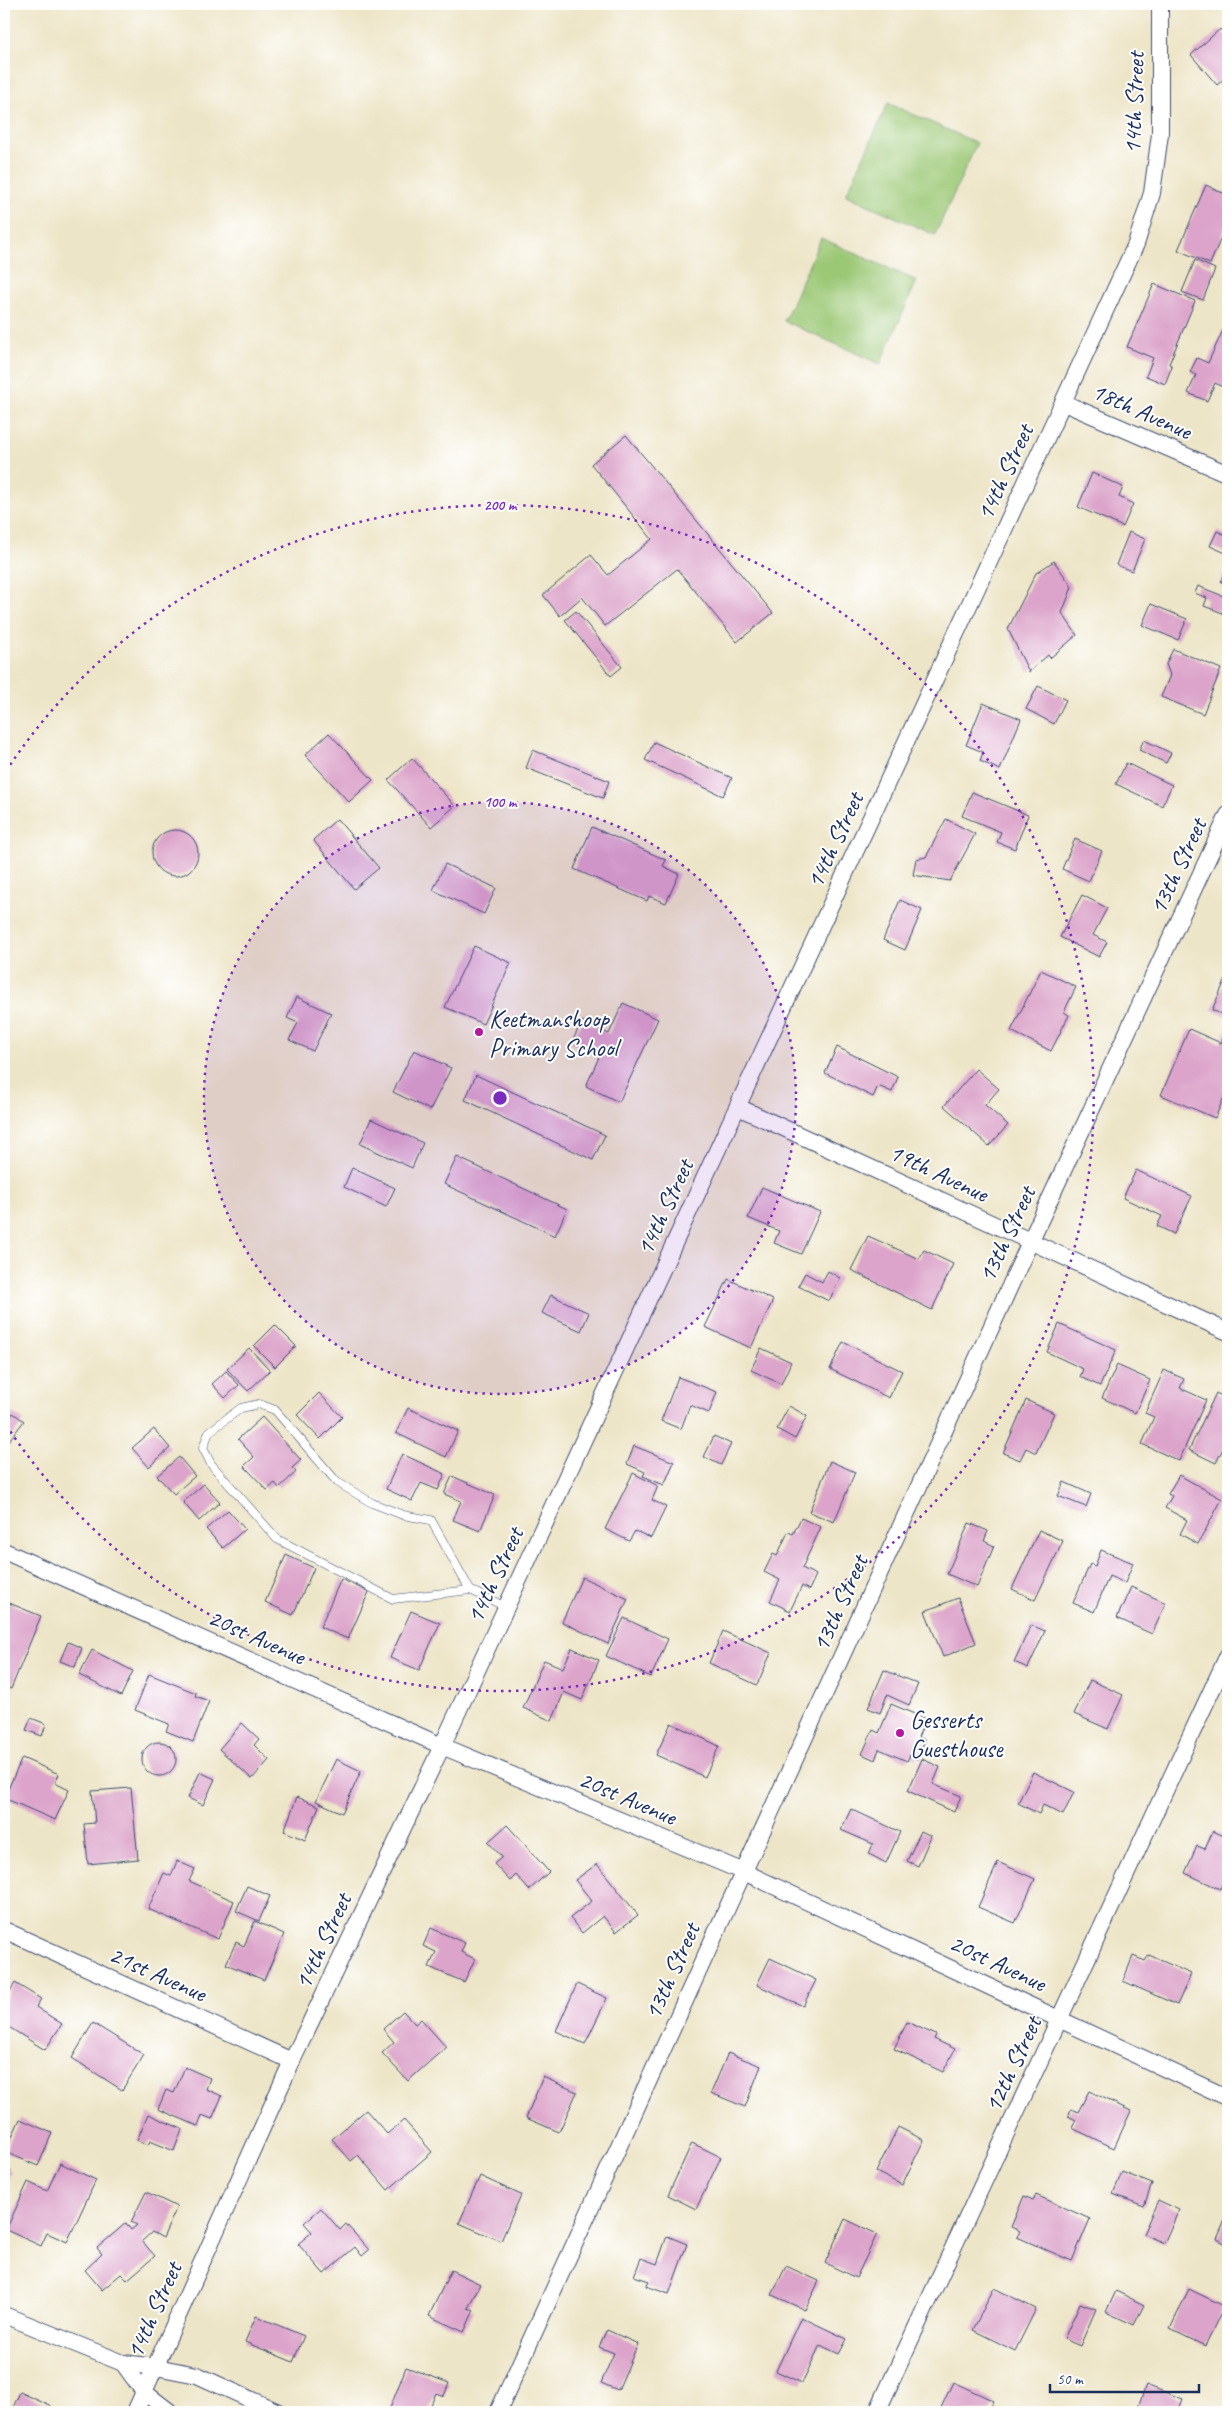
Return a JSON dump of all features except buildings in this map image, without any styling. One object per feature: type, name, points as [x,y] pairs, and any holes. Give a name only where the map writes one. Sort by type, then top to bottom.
[{"type":"street","name":"14th Street","points":[[135,2412],[292,2061],[442,1746],[1136,244],[1152,193],[1160,134],[1160,4]]},
{"type":"street","name":"18th Avenue","points":[[1064,403],[1228,474]]},
{"type":"street","name":"13th Street","points":[[498,2412],[1030,1242],[1228,815]]},
{"type":"street","name":"19th Avenue","points":[[738,1107],[1228,1332]]},
{"type":"street","name":"20st Avenue","points":[[4,1551],[442,1746],[744,1872],[1061,2018],[1228,2098]]},
{"type":"street","name":"12th Street","points":[[877,2412],[1228,1655]]},
{"type":"street","name":"21st Avenue","points":[[4,1930],[292,2061]]},
{"type":"street","points":[[4,2315],[123,2364],[156,2367],[197,2375],[278,2412]]},
{"type":"street","points":[[123,2364],[144,2392],[170,2412]]},
{"type":"lane","points":[[470,1590],[431,1520],[402,1515],[372,1503],[337,1482],[275,1410],[259,1404],[241,1408],[209,1432],[203,1448],[211,1464],[277,1539],[393,1599],[470,1590],[506,1607]]},
{"type":"green space","points":[[888,103],[977,143],[935,235],[846,195]]},
{"type":"green space","points":[[821,238],[917,281],[880,364],[784,321]]},
{"type":"place","name":"Keetmanshoop Primary School","points":[[479,1032]]},
{"type":"place","name":"Gesserts Guesthouse","points":[[900,1733]]}]
